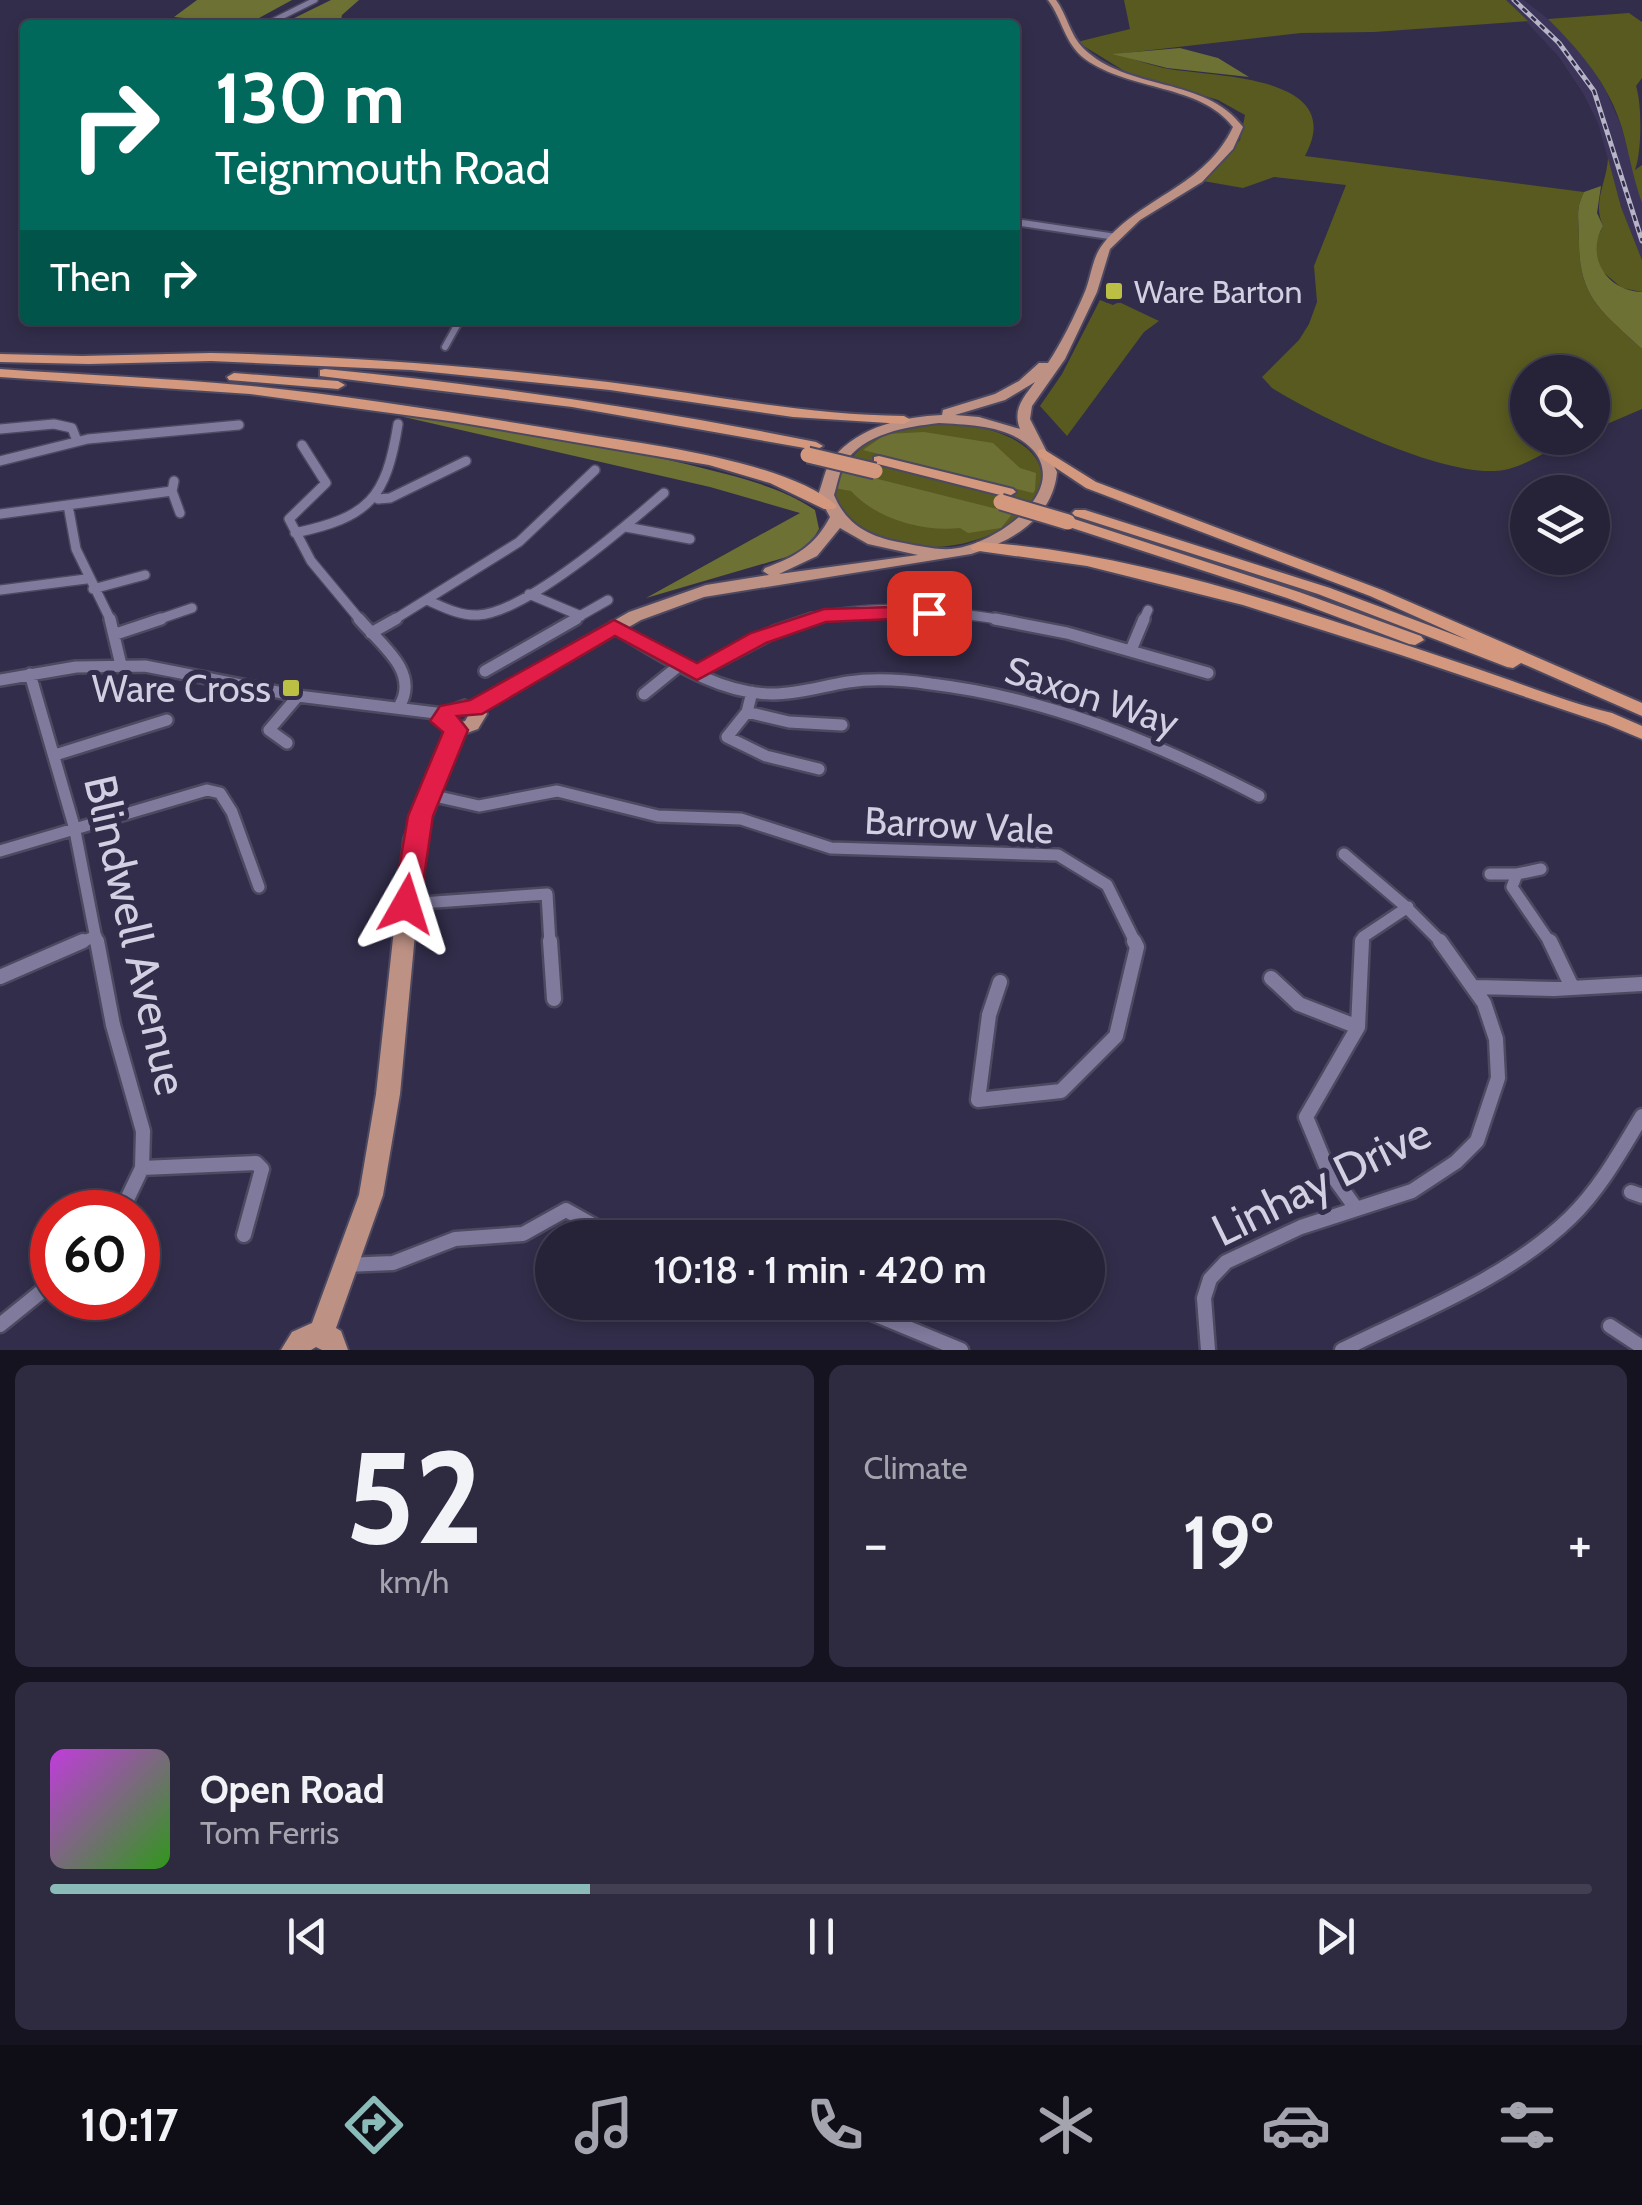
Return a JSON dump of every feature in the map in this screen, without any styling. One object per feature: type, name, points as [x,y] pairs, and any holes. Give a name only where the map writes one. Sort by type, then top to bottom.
[{"type":"highway","points":[[0,358],[236,366],[434,383],[661,415],[877,465],[1071,517],[1401,619],[1642,714]]},
{"type":"highway","points":[[78,360],[198,358],[434,369],[643,390],[836,420],[904,420]]},
{"type":"highway","points":[[0,371],[226,376],[429,394],[812,450]]},
{"type":"highway","points":[[0,371],[193,384],[396,407],[633,446],[794,485],[833,512]]},
{"type":"highway","points":[[1038,448],[1091,485],[1393,600],[1642,714]]},
{"type":"highway","points":[[1071,517],[1371,622],[1642,733]]},
{"type":"highway","points":[[978,548],[1059,553],[1224,595],[1409,649],[1616,721]]},
{"type":"main road","points":[[702,592],[978,548],[1008,534],[1028,518],[1050,478],[1024,413],[1090,292],[1105,248],[1136,218],[1198,180],[1236,133],[1232,116],[1212,104],[1134,79],[1088,57],[1072,40],[1061,11],[1052,0]]},
{"type":"main road","points":[[294,1350],[307,1337],[328,1342],[344,1264],[371,1195],[380,1152],[414,838],[450,722],[476,722],[478,714],[473,708],[614,626],[801,560],[824,545],[833,512],[826,488],[830,475],[853,448],[904,420],[933,417],[1001,398],[1027,383],[1058,354]]},
{"type":"main road","points":[[933,417],[993,425],[1038,448]]},
{"type":"main road","points":[[833,512],[876,542],[943,553]]},
{"type":"street","points":[[275,20],[316,0]]},
{"type":"street","points":[[1020,223],[1116,237]]},
{"type":"street","points":[[445,347],[457,325]]},
{"type":"street","points":[[0,429],[54,424],[72,428],[77,441]]},
{"type":"street","points":[[295,533],[332,526],[367,509],[378,499],[398,424]]},
{"type":"street","points":[[0,461],[77,441],[204,432],[238,425]]},
{"type":"street","points":[[302,445],[326,482],[321,493],[300,505],[288,518],[311,562],[408,677],[408,691],[400,705]]},
{"type":"street","points":[[378,499],[390,498],[466,461]]},
{"type":"street","points":[[371,633],[526,538],[567,503],[594,470]]},
{"type":"street","points":[[0,514],[173,486],[180,513]]},
{"type":"street","points":[[427,600],[450,611],[486,614],[530,594],[626,527],[664,492]]},
{"type":"street","points":[[68,505],[68,525],[86,579],[121,646],[121,665]]},
{"type":"street","points":[[626,527],[690,539]]},
{"type":"street","points":[[93,588],[144,575]]},
{"type":"street","points":[[0,590],[86,579]]},
{"type":"street","points":[[530,594],[581,616]]},
{"type":"street","points":[[485,671],[608,600]]},
{"type":"street","points":[[116,634],[192,608]]},
{"type":"street","points":[[1131,650],[1148,610]]},
{"type":"street","points":[[697,672],[758,638],[792,625],[824,616],[882,612],[974,616],[1131,650],[1208,673]]},
{"type":"street","name":"Saxon Way","points":[[614,626],[697,672],[752,692],[770,694],[860,681],[903,681],[1004,695],[1138,736],[1258,796]]},
{"type":"street","points":[[644,694],[681,664]]},
{"type":"street","points":[[0,680],[121,665],[298,696],[400,705],[450,722]]},
{"type":"street","name":"Blindwell Avenue","points":[[30,674],[74,826],[113,1025],[144,1131],[142,1168],[132,1190]]},
{"type":"street","points":[[752,692],[747,712],[728,738],[766,756],[819,769]]},
{"type":"street","points":[[287,743],[270,730],[298,696]]},
{"type":"street","points":[[747,712],[789,722],[842,725]]},
{"type":"street","points":[[55,755],[167,720]]},
{"type":"street","points":[[0,851],[74,826],[208,790],[220,793],[232,812],[259,888]]},
{"type":"street","name":"Barrow Vale","points":[[429,795],[479,806],[557,791],[658,816],[741,819],[831,848],[1058,854],[1107,885],[1137,947],[1116,1036],[1062,1091],[978,1100],[989,1015],[1000,982]]},
{"type":"street","name":"Linhay Drive","points":[[1208,1350],[1202,1296],[1215,1272],[1236,1254],[1356,1207],[1392,1200],[1435,1176],[1474,1146],[1492,1106],[1498,1074],[1497,1042],[1476,986],[1450,951],[1408,907],[1344,854]]},
{"type":"street","points":[[1490,874],[1541,870]]},
{"type":"street","points":[[1517,874],[1512,887],[1546,936],[1572,987]]},
{"type":"street","points":[[406,904],[546,894],[554,999]]},
{"type":"street","points":[[1356,1207],[1327,1168],[1306,1117],[1358,1027],[1359,954],[1363,937],[1408,907]]},
{"type":"street","points":[[0,977],[96,936]]},
{"type":"street","points":[[1271,978],[1298,1004],[1358,1027]]},
{"type":"street","points":[[1476,986],[1642,984]]},
{"type":"street","points":[[1342,1350],[1491,1273],[1559,1228],[1592,1193],[1642,1116]]},
{"type":"street","points":[[142,1168],[256,1162],[262,1169],[244,1235]]},
{"type":"street","points":[[548,1220],[566,1210],[584,1220]]},
{"type":"street","points":[[344,1264],[393,1263],[455,1240],[522,1234],[535,1227]]},
{"type":"street","points":[[0,1325],[30,1301]]},
{"type":"street","points":[[889,1320],[960,1350]]},
{"type":"street","points":[[1610,1326],[1642,1347]]},
{"type":"shaded area","points":[[1124,0],[1506,0],[1528,21],[1301,33],[1117,54],[1169,69],[1272,85],[1294,95],[1309,110],[1314,130],[1305,156],[1584,192],[1578,214],[1580,257],[1587,289],[1603,312],[1642,349],[1642,409],[1610,423],[1610,355],[1510,355],[1510,455],[1540,455],[1513,468],[1480,471],[1451,466],[1385,444],[1272,388],[1262,377],[1299,340],[1309,324],[1317,302],[1314,266],[1346,185],[1274,177],[1243,188],[1203,181],[1240,140],[1245,115],[1218,100],[1126,72],[1077,42],[1130,29]]},
{"type":"shaded area","points":[[1506,0],[1524,0],[1548,19],[1583,54],[1606,91],[1621,126],[1642,203],[1642,260],[1621,207],[1598,123],[1583,93],[1559,57]]},
{"type":"shaded area","points":[[1629,13],[1642,22],[1642,78],[1636,86],[1640,140],[1635,170],[1642,165],[1642,203],[1622,128],[1609,97],[1582,56],[1548,19]]},
{"type":"shaded area","points":[[1608,158],[1621,207],[1642,260],[1642,292],[1622,288],[1597,267],[1594,246],[1603,226],[1599,200]]},
{"type":"shaded area","points":[[1100,300],[1113,305],[1119,302],[1159,321],[1144,332],[1067,436],[1040,406],[1062,374]]},
{"type":"shaded area","points":[[949,422],[1006,436],[1035,457],[1041,483],[1028,508],[1000,530],[962,544],[918,546],[872,534],[846,517],[833,490],[842,471],[865,445],[894,431]]},
{"type":"green space","points":[[197,0],[292,0],[255,20],[174,17]]},
{"type":"green space","points":[[331,0],[359,0],[341,20],[290,20]]},
{"type":"green space","points":[[1180,48],[1218,58],[1249,77],[1167,68],[1112,54]]},
{"type":"green space","points":[[1601,186],[1597,213],[1603,226],[1598,238],[1598,260],[1619,286],[1642,292],[1642,349],[1594,301],[1583,274],[1579,204],[1584,192]]},
{"type":"green space","points":[[399,410],[615,448],[737,477],[769,487],[815,510],[819,529],[810,544],[790,556],[646,598],[800,513],[710,487],[404,417]]},
{"type":"green space","points":[[924,432],[993,443],[1020,468],[1036,473],[1035,490],[1033,493],[863,450],[886,434]]},
{"type":"green space","points":[[842,470],[1013,513],[1001,528],[968,533],[960,528],[901,522],[873,509],[851,491],[834,488]]},
{"type":"railway","points":[[1514,0],[1559,43],[1594,91],[1642,241]]},
{"type":"place","name":"Ware Barton","points":[[1114,291]]},
{"type":"place","name":"Ware Cross","points":[[291,688]]},
{"type":"route","points":[[406,904],[414,838],[456,730],[442,721],[452,708],[473,708],[614,626],[697,672],[758,638],[824,616],[929,613]]}]
